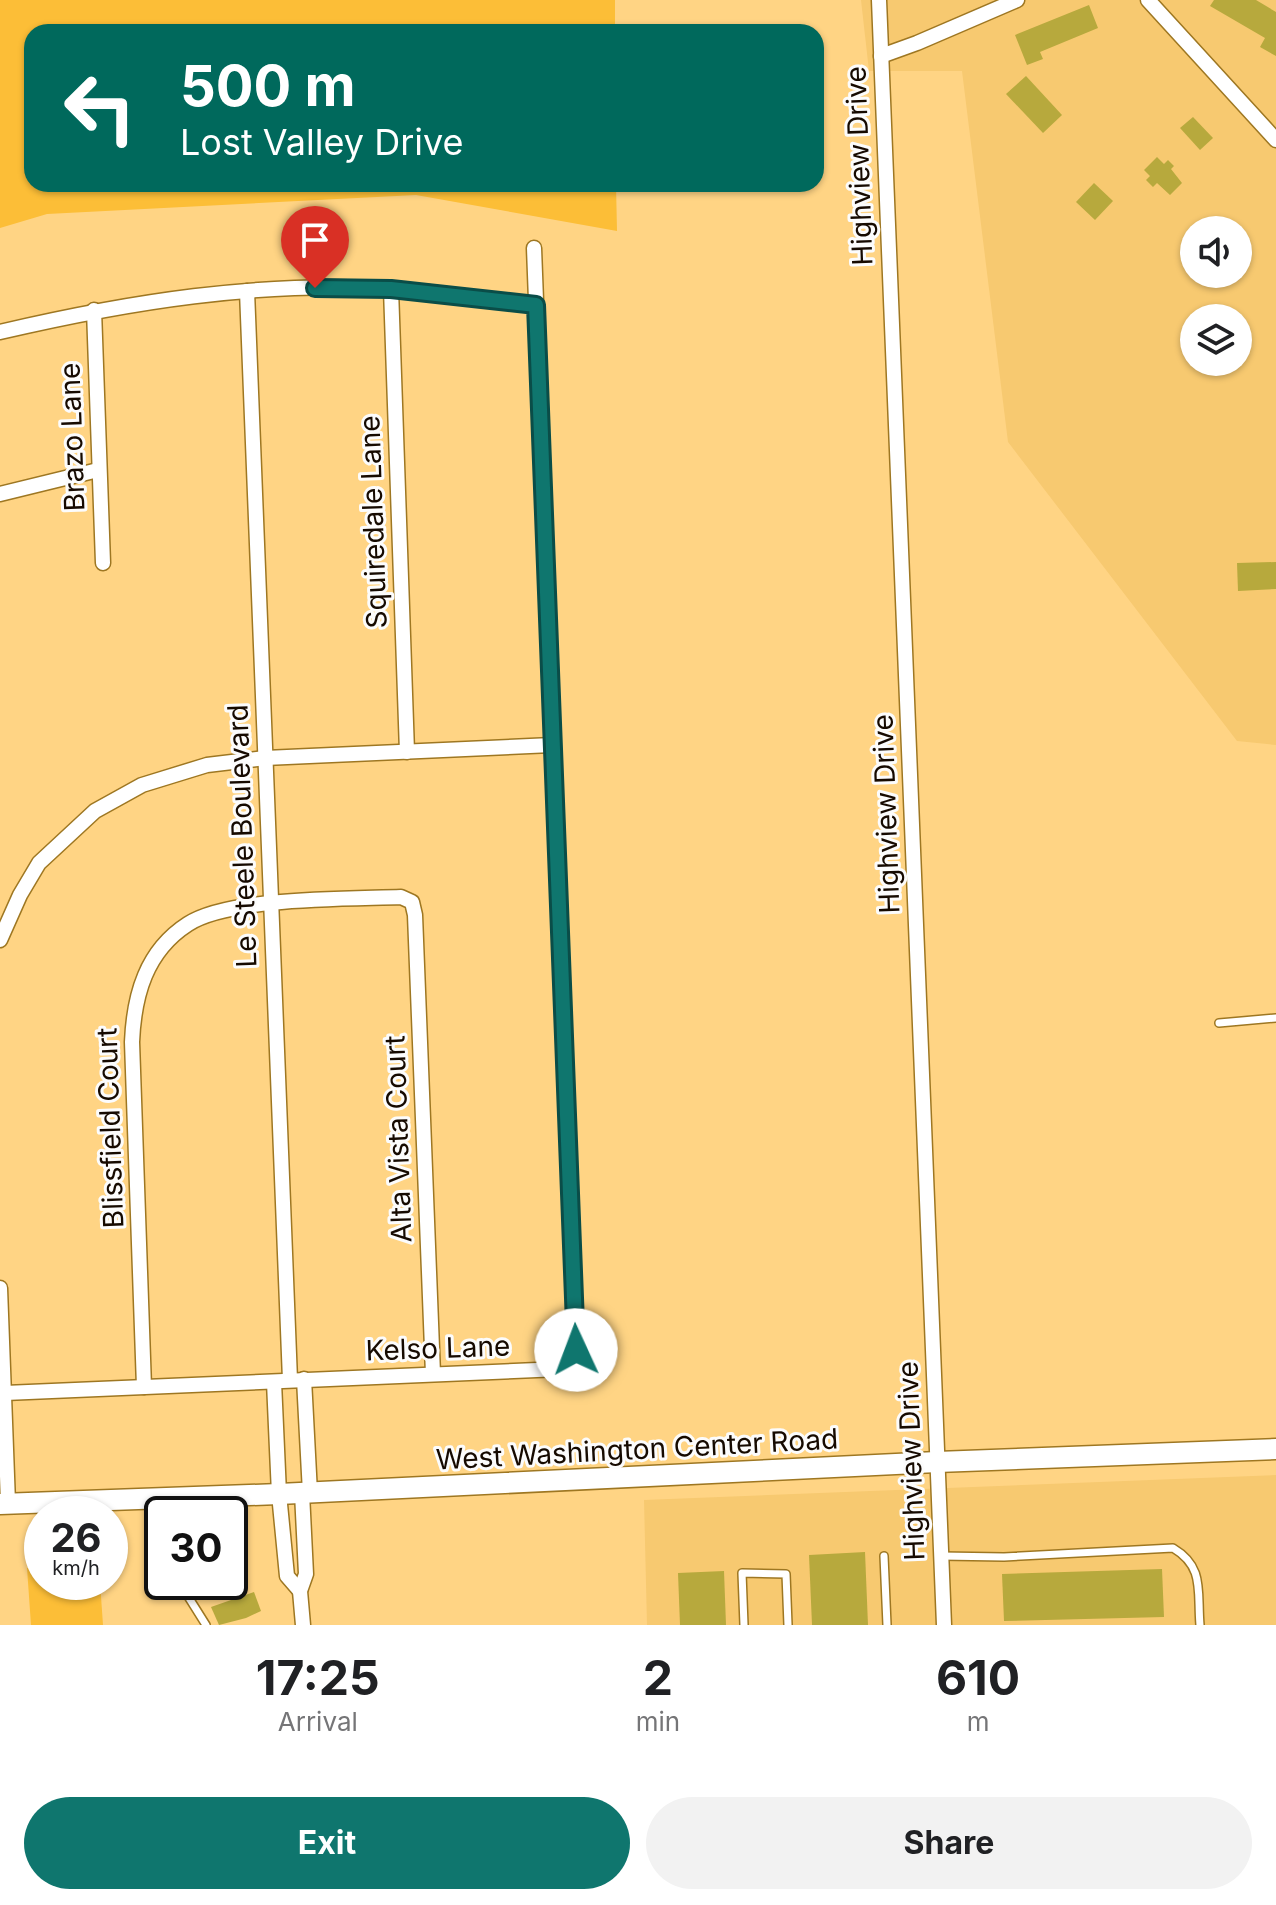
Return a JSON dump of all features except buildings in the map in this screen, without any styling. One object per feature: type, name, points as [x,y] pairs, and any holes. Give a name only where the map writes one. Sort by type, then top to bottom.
[{"type":"main road","name":"West Washington Center Road","points":[[4,1503],[306,1493],[1276,1449]]},
{"type":"street","name":"Highview Drive","points":[[879,0],[944,1625]]},
{"type":"street","points":[[881,56],[1017,0]]},
{"type":"street","points":[[1148,0],[1276,140]]},
{"type":"street","name":"Kelso Lane","points":[[5,1393],[560,1369],[572,1363],[576,1350],[534,248]]},
{"type":"street","points":[[0,332],[94,310],[162,299],[247,291],[391,289],[536,305]]},
{"type":"street","name":"Squiredale Lane","points":[[391,289],[407,752]]},
{"type":"street","name":"Le Steele Boulevard","points":[[247,291],[271,903],[306,1493],[306,1574],[300,1591]]},
{"type":"street","name":"Brazo Lane","points":[[94,310],[103,563]]},
{"type":"street","points":[[0,494],[98,470]]},
{"type":"street","points":[[0,940],[20,895],[39,863],[95,811],[142,785],[207,765],[265,758],[552,745]]},
{"type":"street","name":"Blissfield Court","points":[[144,1387],[132,1042],[133,1007],[144,975],[162,946],[189,923],[229,909],[271,903],[401,897],[412,902]]},
{"type":"street","name":"Alta Vista Court","points":[[412,902],[433,1374]]},
{"type":"street","points":[[0,1288],[5,1393],[4,1503]]},
{"type":"street","points":[[274,1382],[279,1494],[287,1576],[300,1591],[303,1625]]},
{"type":"lane","points":[[1219,1023],[1276,1018]]},
{"type":"lane","points":[[941,1556],[1004,1557],[1173,1548],[1188,1557],[1196,1568],[1200,1625]]},
{"type":"lane","points":[[884,1556],[887,1625]]},
{"type":"lane","points":[[744,1625],[742,1573],[786,1574],[788,1625]]},
{"type":"lane","points":[[190,1600],[206,1625]]},
{"type":"shaded area","points":[[0,0],[615,0],[615,24],[24,24],[24,192],[616,192],[617,231],[416,195],[47,214],[0,228]]},
{"type":"shaded area","points":[[861,0],[1276,0],[1276,745],[1237,741],[1008,442],[962,71],[869,71]]},
{"type":"shaded area","points":[[1276,1475],[1276,1625],[647,1625],[644,1500]]},
{"type":"shaded area","points":[[29,1600],[101,1600],[103,1625],[31,1625]]},
{"type":"route","points":[[315,288],[391,289],[536,305],[576,1350]]}]
